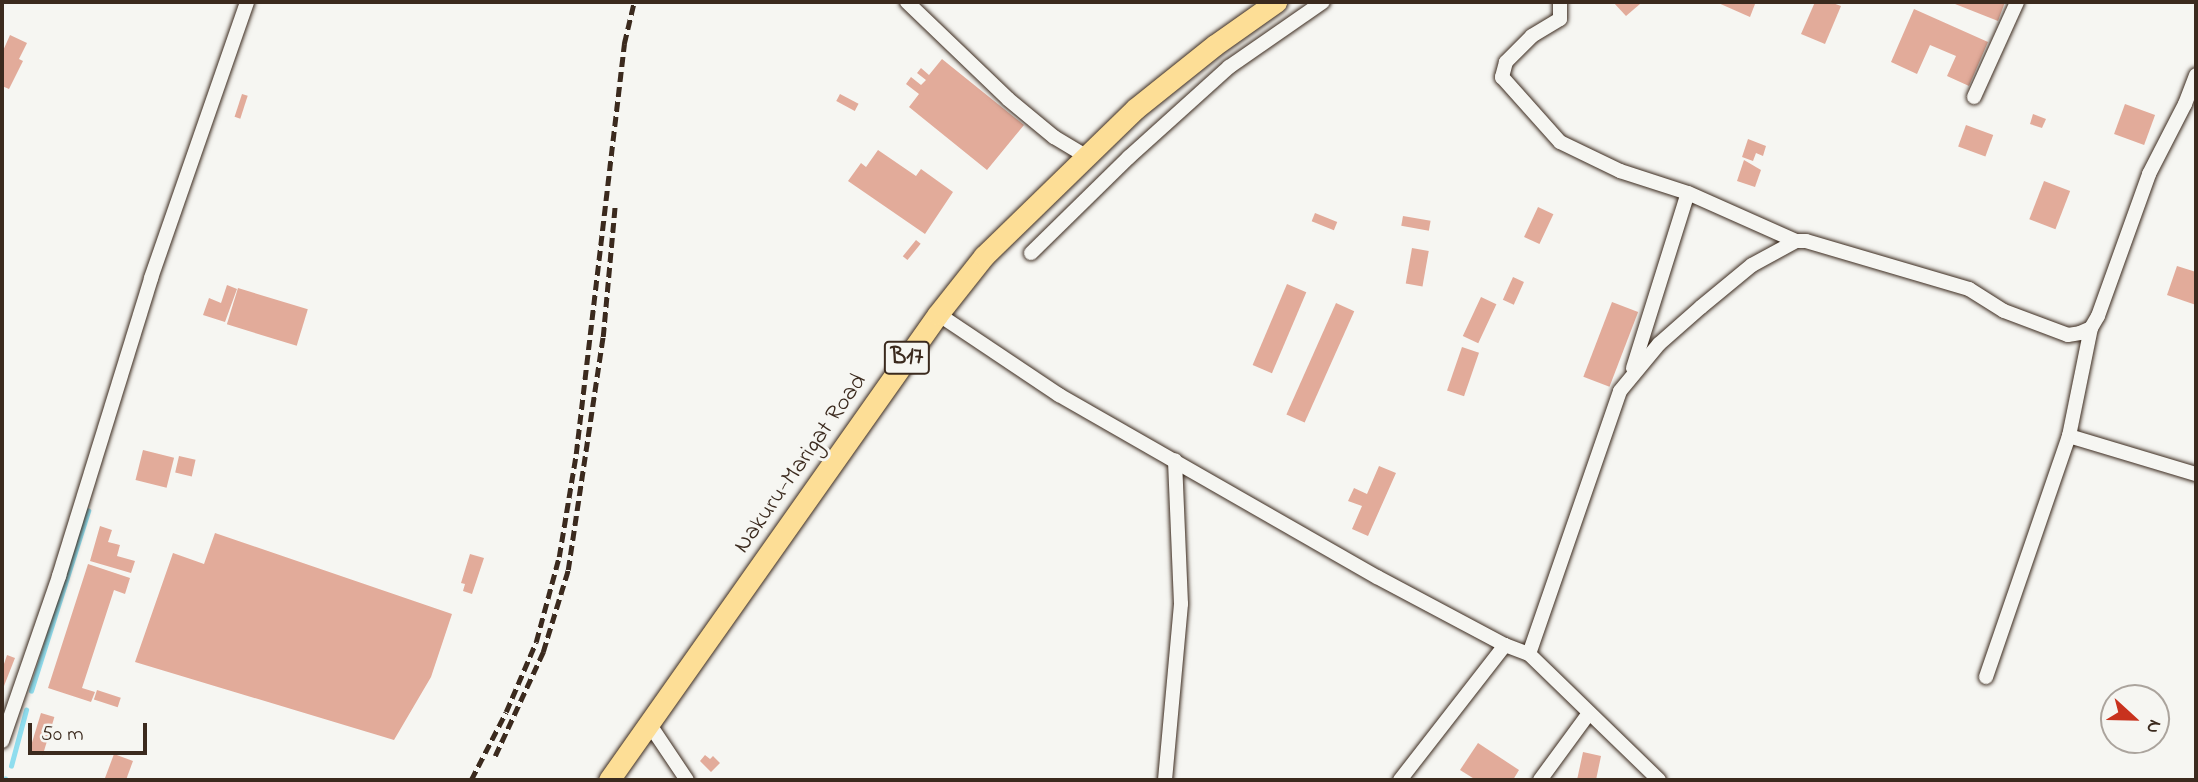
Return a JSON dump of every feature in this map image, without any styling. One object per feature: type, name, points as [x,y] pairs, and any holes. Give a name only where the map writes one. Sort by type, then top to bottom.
[{"type":"main road","name":"Nakuru-Marigat Road","points":[[609,780],[938,314],[984,256],[1084,155],[1144,101],[1276,2]]},
{"type":"street","points":[[2,741],[59,576],[151,278],[247,2]]},
{"type":"street","points":[[907,2],[1008,99],[1054,137],[1084,155]]},
{"type":"street","points":[[1031,253],[1129,157],[1230,67],[1323,2]]},
{"type":"street","points":[[1560,2],[1560,19],[1532,36],[1506,62],[1502,77],[1560,142],[1620,171],[1688,192],[1796,241],[1819,244],[1969,289],[2004,311],[2068,335],[2091,328]]},
{"type":"street","points":[[1974,97],[2017,2]]},
{"type":"street","points":[[1986,677],[2068,436],[2091,328],[2106,297],[2149,174],[2185,104],[2196,75]]},
{"type":"street","points":[[1631,374],[1688,192]]},
{"type":"street","points":[[1529,654],[1620,391],[1631,374],[1659,344],[1752,265],[1796,241]]},
{"type":"street","points":[[938,314],[1059,395],[1377,577],[1504,645],[1529,654],[1659,780]]},
{"type":"street","points":[[2068,436],[2196,474]]},
{"type":"street","points":[[1165,780],[1181,604],[1175,460]]},
{"type":"street","points":[[1400,780],[1504,645]]},
{"type":"street","points":[[1540,780],[1589,713]]},
{"type":"street","points":[[650,725],[687,780]]},
{"type":"building","points":[[1613,2],[1638,2],[1640,4],[1626,16]]},
{"type":"building","points":[[1716,2],[1749,2],[1755,4],[1750,17]]},
{"type":"building","points":[[1815,2],[1830,2],[1841,6],[1825,44],[1801,34]]},
{"type":"building","points":[[1950,2],[2005,2],[1998,21]]},
{"type":"building","points":[[1914,9],[1988,42],[1969,86],[1947,76],[1956,56],[1930,45],[1917,74],[1891,62]]},
{"type":"building","points":[[10,35],[27,43],[19,59],[23,61],[9,89],[2,86],[2,53]]},
{"type":"building","points":[[942,59],[1024,125],[987,170],[909,107],[919,94],[906,84],[911,77],[921,85],[926,80],[917,73],[921,68],[929,75]]},
{"type":"building","points":[[242,94],[248,96],[240,119],[235,117]]},
{"type":"building","points":[[840,94],[859,104],[855,111],[836,101]]},
{"type":"building","points":[[2125,104],[2155,115],[2144,145],[2114,134]]},
{"type":"building","points":[[2033,114],[2046,119],[2042,128],[2030,124]]},
{"type":"building","points":[[1966,125],[1993,135],[1985,157],[1958,147]]},
{"type":"building","points":[[1748,139],[1766,146],[1763,156],[1756,153],[1753,161],[1742,157]]},
{"type":"building","points":[[878,150],[916,176],[921,169],[953,192],[925,234],[848,181],[861,163],[866,167]]},
{"type":"building","points":[[1744,160],[1761,170],[1755,187],[1737,181]]},
{"type":"building","points":[[2044,181],[2070,191],[2055,229],[2029,219]]},
{"type":"building","points":[[1538,207],[1553,214],[1539,244],[1524,237]]},
{"type":"building","points":[[1315,213],[1337,222],[1334,230],[1312,221]]},
{"type":"building","points":[[1403,216],[1431,221],[1429,231],[1401,226]]},
{"type":"building","points":[[916,240],[921,244],[907,260],[903,256]]},
{"type":"building","points":[[1412,248],[1429,251],[1422,286],[1406,283]]},
{"type":"building","points":[[2177,266],[2196,272],[2196,305],[2167,295]]},
{"type":"building","points":[[1513,277],[1524,282],[1514,305],[1503,300]]},
{"type":"building","points":[[1287,284],[1306,292],[1272,373],[1253,365]]},
{"type":"building","points":[[227,285],[237,289],[225,322],[203,315],[209,298],[221,303]]},
{"type":"building","points":[[238,288],[308,309],[297,346],[227,324]]},
{"type":"building","points":[[1481,297],[1496,304],[1478,343],[1463,336]]},
{"type":"building","points":[[1612,302],[1638,312],[1609,387],[1583,377]]},
{"type":"building","points":[[1336,303],[1354,311],[1305,423],[1286,414]]},
{"type":"building","points":[[1462,347],[1479,353],[1464,396],[1447,390]]},
{"type":"building","points":[[143,450],[174,458],[167,488],[136,480]]},
{"type":"building","points":[[179,456],[196,460],[192,476],[175,473]]},
{"type":"building","points":[[1379,466],[1396,473],[1368,536],[1352,529],[1362,506],[1348,501],[1354,488],[1367,494]]},
{"type":"building","points":[[100,526],[112,530],[108,542],[120,545],[117,556],[135,561],[131,573],[90,561]]},
{"type":"building","points":[[215,533],[452,614],[431,677],[394,740],[135,662],[173,553],[204,564]]},
{"type":"building","points":[[470,554],[484,558],[472,594],[463,591],[465,584],[461,583]]},
{"type":"building","points":[[88,564],[130,578],[125,594],[114,590],[82,688],[95,692],[91,702],[48,688]]},
{"type":"building","points":[[7,655],[15,658],[2,691],[2,670]]},
{"type":"building","points":[[97,690],[121,698],[118,707],[94,700]]},
{"type":"building","points":[[41,713],[54,717],[43,755],[29,751]]},
{"type":"building","points":[[1478,743],[1519,770],[1513,780],[1476,780],[1460,770]]},
{"type":"building","points":[[1583,752],[1601,756],[1596,780],[1577,780]]},
{"type":"building","points":[[114,754],[133,761],[126,780],[105,778]]},
{"type":"building","points":[[705,755],[710,759],[713,756],[720,763],[711,772],[700,761]]},
{"type":"waterway","points":[[31,691],[88,511]]},
{"type":"waterway","points":[[11,766],[26,710]]},
{"type":"railway","points":[[471,780],[506,712],[536,642],[559,557],[576,454],[624,44],[634,2]]},
{"type":"railway","points":[[495,756],[543,652],[568,570],[603,337],[615,206]]}]
